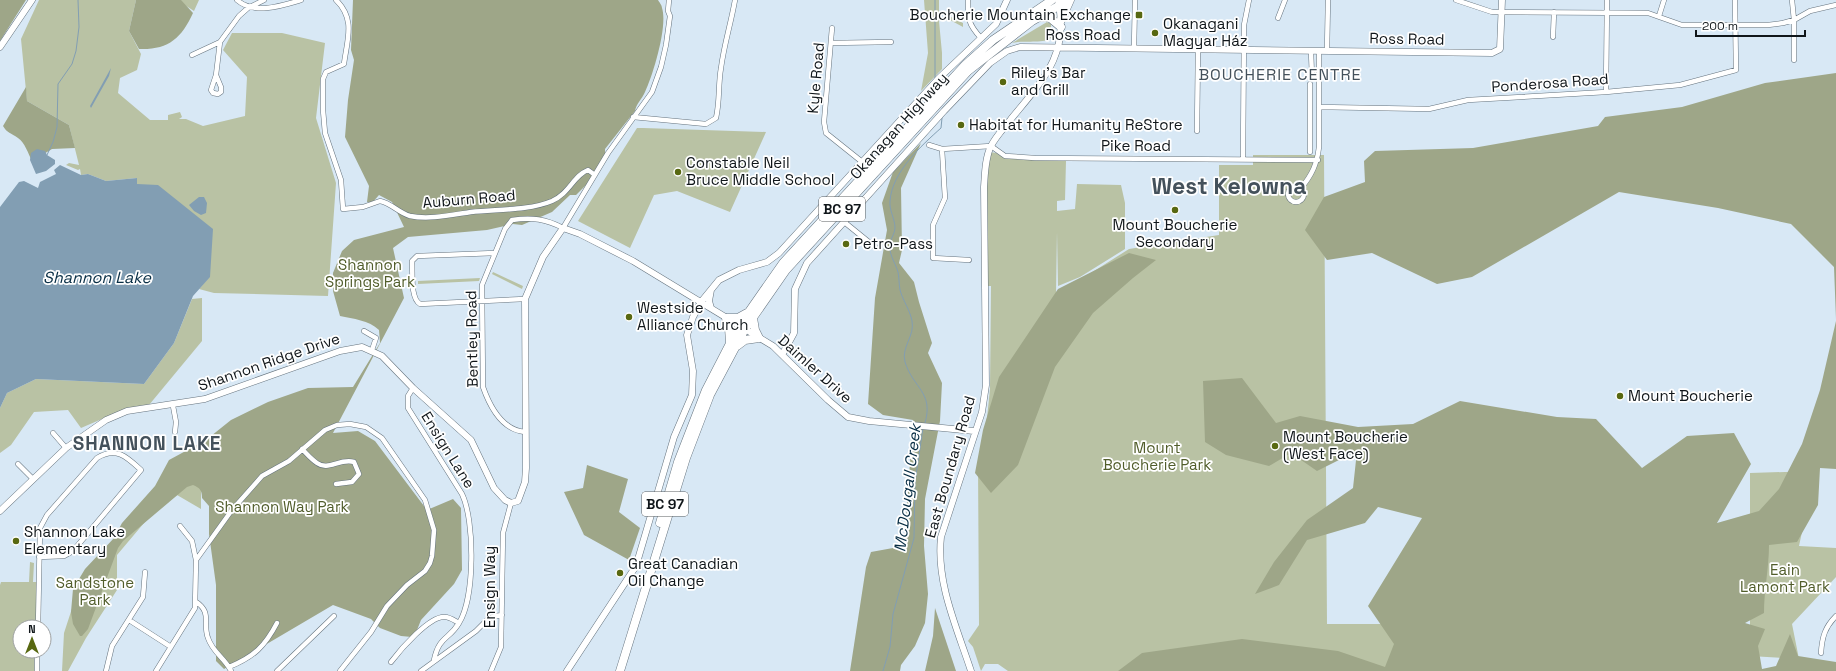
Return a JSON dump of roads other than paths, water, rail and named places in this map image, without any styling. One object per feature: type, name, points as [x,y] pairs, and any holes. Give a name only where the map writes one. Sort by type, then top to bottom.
[{"type":"highway","points":[[1044,0],[1039,13],[1061,24],[1069,0]]},
{"type":"highway","name":"Okanagan Highway","points":[[615,671],[678,462],[706,390],[742,328],[786,270],[938,99],[968,71],[1039,13],[1052,0]]},
{"type":"highway","name":"Okanagan Highway","points":[[1039,13],[1059,3],[1069,0]]},
{"type":"highway","points":[[751,315],[759,338],[745,340],[732,346],[726,318],[738,318],[751,315]]},
{"type":"highway","name":"Okanagan Highway","points":[[620,671],[686,458],[710,395],[732,346]]},
{"type":"street","points":[[0,46],[32,0]]},
{"type":"street","points":[[237,0],[248,8],[283,5],[301,0]]},
{"type":"street","points":[[216,75],[220,42],[239,16],[248,8],[264,0]]},
{"type":"street","name":"Auburn Road","points":[[336,0],[346,12],[350,23],[344,64],[326,72],[323,79],[323,110],[325,133],[341,180],[343,209],[364,207],[380,201],[398,212],[411,216],[435,217],[533,206],[550,202],[563,196],[582,172],[588,170],[595,174]]},
{"type":"street","points":[[364,331],[376,338],[372,350],[382,356],[413,388],[471,440],[494,488],[505,500],[511,503],[518,501],[525,482],[525,299],[543,257],[563,228],[595,174],[633,117],[652,92],[661,67],[670,16],[668,11],[669,0]]},
{"type":"street","points":[[633,117],[706,124],[716,118],[721,68],[731,26],[735,0]]},
{"type":"street","points":[[968,0],[968,18],[971,26],[981,38]]},
{"type":"street","points":[[567,671],[636,566],[674,436],[692,395],[693,371],[687,335],[690,322],[701,302],[711,288],[730,273],[766,262],[779,253],[861,161],[934,83],[996,24],[1007,0]]},
{"type":"street","points":[[1134,48],[1135,0]]},
{"type":"street","points":[[1243,159],[1244,25],[1248,0]]},
{"type":"street","points":[[1278,18],[1285,0]]},
{"type":"street","points":[[1327,51],[1328,0]]},
{"type":"street","points":[[1456,0],[1492,12],[1501,10],[1648,13],[1682,25],[1768,25],[1794,20],[1810,11],[1836,5]]},
{"type":"street","name":"Ross Road","points":[[782,355],[794,332],[795,289],[806,263],[942,113],[990,63],[1003,53],[1020,47],[1312,52],[1492,53],[1500,49],[1502,0]]},
{"type":"street","points":[[1606,92],[1607,0]]},
{"type":"street","points":[[1659,16],[1664,0]]},
{"type":"street","points":[[1735,0],[1735,25]]},
{"type":"street","points":[[1792,0],[1794,20],[1794,60]]},
{"type":"street","points":[[929,145],[942,149],[991,146],[1043,80],[1060,48],[1061,24],[1059,3]]},
{"type":"street","points":[[1553,37],[1554,12]]},
{"type":"street","name":"Ponderosa Road","points":[[1310,111],[1319,108],[1429,109],[1468,100],[1606,92],[1680,85],[1736,70],[1735,25]]},
{"type":"street","name":"Kyle Road","points":[[832,28],[824,122],[826,133],[861,161]]},
{"type":"street","points":[[192,54],[220,42]]},
{"type":"street","points":[[830,43],[892,42]]},
{"type":"street","points":[[1197,131],[1198,50]]},
{"type":"street","points":[[1312,52],[1312,76]]},
{"type":"street","points":[[1301,188],[1312,175],[1318,160],[1319,52]]},
{"type":"street","points":[[1310,84],[1310,152]]},
{"type":"street","name":"Pike Road","points":[[991,146],[1005,156],[1014,157],[1318,160]]},
{"type":"street","name":"East Boundary Road","points":[[971,671],[942,579],[939,557],[941,537],[974,431],[982,412],[986,385],[984,188],[986,165],[991,146]]},
{"type":"street","points":[[942,149],[944,198],[933,226],[933,258],[969,260]]},
{"type":"street","name":"Daimler Drive","points":[[505,229],[512,220],[526,218],[550,221],[563,228],[580,234],[633,261],[773,346],[828,400],[848,416],[869,421],[974,431]]},
{"type":"street","points":[[843,221],[875,247]]},
{"type":"street","name":"Bentley Road","points":[[505,229],[482,284],[483,387],[488,402],[507,426],[517,431],[525,432]]},
{"type":"street","points":[[495,253],[417,256],[412,261],[414,296],[416,302],[420,304],[525,299]]},
{"type":"street","points":[[711,288],[709,300],[711,308]]},
{"type":"street","name":"Shannon Ridge Drive","points":[[0,511],[66,448],[106,420],[128,411],[173,406],[205,399],[345,349],[362,347],[372,350]]},
{"type":"street","name":"Ensign Lane","points":[[413,388],[408,396],[408,408],[454,478],[467,506],[470,522],[470,584],[466,606],[459,623],[437,647],[434,660]]},
{"type":"street","points":[[173,406],[176,422],[175,432]]},
{"type":"street","points":[[196,560],[232,510],[262,476],[289,461],[324,430],[337,425],[350,424],[366,427],[382,438],[425,500],[434,530],[434,543],[430,564],[425,571],[407,585],[387,606],[371,632],[340,671]]},
{"type":"street","points":[[53,433],[66,448]]},
{"type":"street","points":[[302,449],[317,464],[326,466],[346,460],[354,462],[359,474],[352,482],[336,484]]},
{"type":"street","points":[[38,619],[40,528],[48,515],[97,458],[106,452],[118,453],[128,458],[141,470],[73,551],[64,556],[40,557]]},
{"type":"street","points":[[18,464],[33,479]]},
{"type":"street","name":"Ensign Way","points":[[491,671],[501,647],[503,533],[511,503]]},
{"type":"street","points":[[156,671],[195,608],[196,560],[192,541],[180,526]]},
{"type":"street","points":[[106,671],[112,646],[143,597],[144,572]]},
{"type":"street","points":[[195,602],[203,607],[206,613],[207,635],[212,649],[230,669],[262,647],[277,623]]},
{"type":"street","points":[[421,671],[434,660],[476,631],[488,619],[502,615]]},
{"type":"street","points":[[277,671],[334,616]]},
{"type":"street","points":[[391,662],[412,637],[439,618],[447,616],[459,623]]},
{"type":"street","points":[[1821,652],[1822,639],[1826,626],[1836,616]]},
{"type":"street","points":[[129,620],[171,647]]},
{"type":"street","points":[[37,659],[37,671]]},
{"type":"water","points":[[111,68],[109,76],[91,108],[90,106]]},
{"type":"water","points":[[37,149],[45,151],[47,155],[55,160],[55,164],[46,171],[36,174],[30,160],[31,153]]},
{"type":"water","name":"Shannon Lake","points":[[60,165],[81,175],[88,174],[106,181],[137,178],[137,184],[158,185],[213,229],[210,277],[193,296],[174,343],[144,384],[36,379],[7,393],[0,408],[0,207],[19,182],[24,181],[38,188],[40,182],[56,174],[54,170]]},
{"type":"water","points":[[199,197],[204,197],[207,203],[206,213],[201,215],[194,211],[189,205]]},
{"type":"waterway","points":[[47,155],[53,142],[57,127],[58,84],[72,64],[76,51],[79,27],[78,0]]},
{"type":"waterway","name":"McDougall Creek","points":[[935,0],[935,79]]},
{"type":"waterway","name":"McDougall Creek","points":[[925,423],[927,413],[925,397],[909,371],[904,357],[912,332],[912,321],[900,290],[898,272],[890,250],[890,243],[895,228],[890,208],[890,201],[892,190],[902,170],[917,151],[941,128],[942,118]]},
{"type":"waterway","name":"McDougall Creek","points":[[883,671],[890,647],[893,614],[914,538],[915,482],[923,428]]},
{"type":"place","name":"Boucherie Mountain Exchange","points":[[1139,15]]},
{"type":"place","name":"Okanagani Magyar Ház","points":[[1155,33]]},
{"type":"place","name":"Riley’s Bar and Grill","points":[[1003,82]]},
{"type":"place","name":"Habitat for Humanity ReStore","points":[[961,125]]},
{"type":"place","name":"Constable Neil Bruce Middle School","points":[[678,172]]},
{"type":"place","name":"Mount Boucherie Secondary","points":[[1175,210]]},
{"type":"place","name":"Petro-Pass","points":[[846,244]]},
{"type":"place","name":"Westside Alliance Church","points":[[629,317]]},
{"type":"place","name":"Mount Boucherie","points":[[1620,396]]},
{"type":"place","name":"Mount Boucherie (West Face)","points":[[1275,446]]},
{"type":"place","name":"Shannon Lake Elementary","points":[[16,541]]},
{"type":"place","name":"Great Canadian Oil Change","points":[[620,573]]},
{"type":"district","name":"BOUCHERIE CENTRE","points":[[1280,74]]},
{"type":"district","name":"West Kelowna","points":[[1229,186]]},
{"type":"district","name":"SHANNON LAKE","points":[[147,443]]},
{"type":"park label","name":"Shannon Springs Park","points":[[370,274]]},
{"type":"park label","name":"Mount Boucherie Park","points":[[1157,456]]},
{"type":"park label","name":"Shannon Way Park","points":[[282,507]]},
{"type":"park label","name":"Eain Lamont Park","points":[[1785,578]]},
{"type":"park label","name":"Sandstone Park","points":[[95,592]]}]
